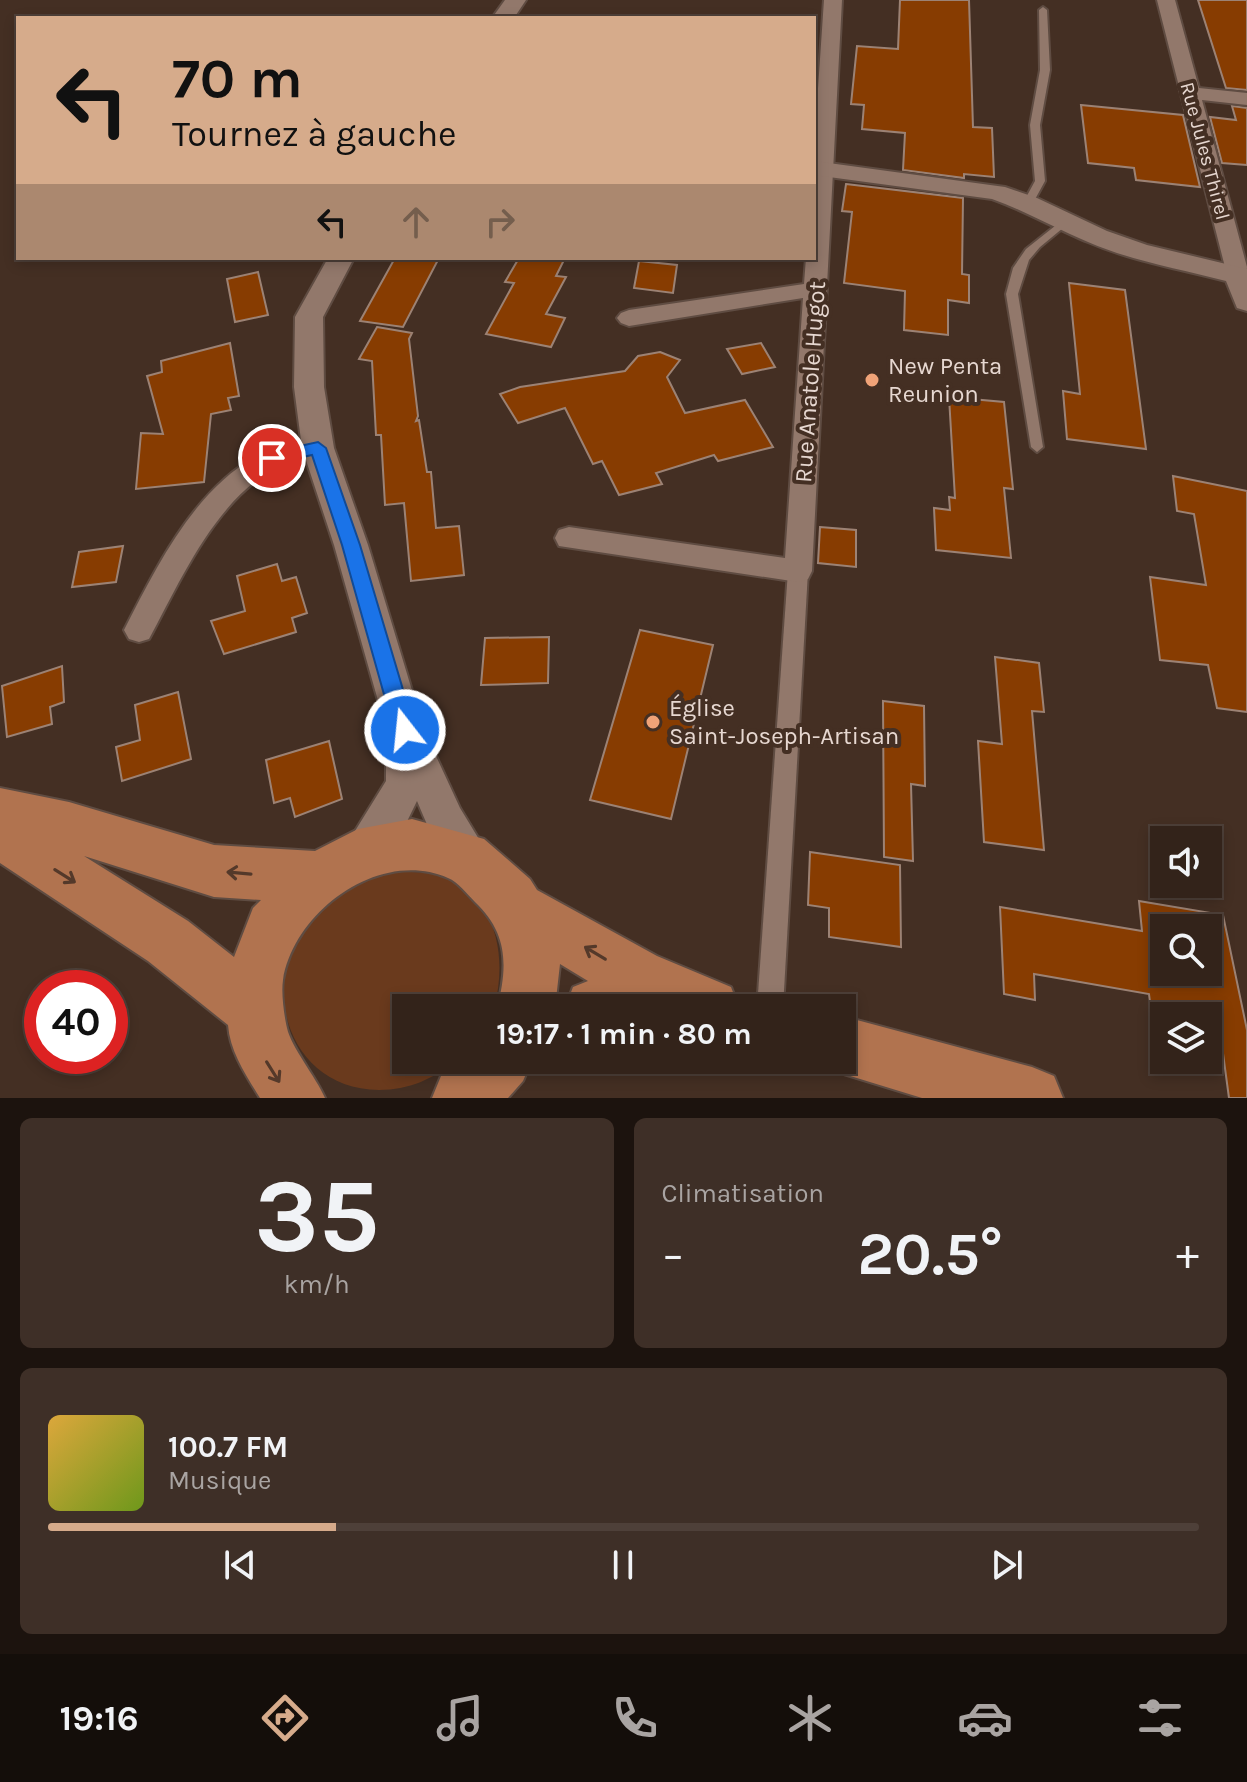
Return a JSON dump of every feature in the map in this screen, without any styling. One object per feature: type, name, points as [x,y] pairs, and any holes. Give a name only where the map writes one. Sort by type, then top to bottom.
[{"type":"main road","points":[[0,812],[69,827],[214,871],[317,877]]},
{"type":"main road","points":[[0,833],[168,941],[252,1007]]},
{"type":"main road","points":[[294,1098],[274,1076],[259,1045],[252,1007],[254,977],[263,948],[285,909],[317,877],[363,852],[401,844],[437,847],[470,859],[499,881],[519,910],[532,947],[530,994]]},
{"type":"main road","points":[[519,910],[610,962],[676,994]]},
{"type":"main road","points":[[856,1050],[1032,1098]]},
{"type":"main road","points":[[463,1098],[489,1074]]},
{"type":"street","name":"Rue Anatole Hugot","points":[[798,571],[816,289],[819,169],[833,0]]},
{"type":"street","name":"Rue Jules Thirel","points":[[1166,0],[1247,302]]},
{"type":"street","points":[[1189,93],[1247,99]]},
{"type":"street","points":[[819,169],[996,192],[1139,251],[1238,275]]},
{"type":"street","points":[[340,260],[309,317],[309,387],[318,448],[351,545],[405,730],[446,821],[470,859]]},
{"type":"street","points":[[629,318],[816,289]]},
{"type":"street","points":[[139,630],[200,522],[233,485],[272,458],[318,448]]},
{"type":"street","points":[[569,538],[798,571],[771,994]]},
{"type":"street","points":[[363,852],[386,821],[406,783],[405,730]]},
{"type":"lane","points":[[1028,203],[1040,181],[1035,125],[1045,70],[1043,10]]},
{"type":"lane","points":[[1037,447],[1012,294],[1015,275],[1027,252],[1065,221]]},
{"type":"shaded area","points":[[400,871],[431,874],[453,882],[470,893],[483,908],[492,926],[498,945],[499,966],[497,994],[392,994],[392,1074],[437,1074],[411,1086],[379,1090],[348,1085],[322,1072],[303,1053],[290,1028],[284,1001],[285,973],[294,945],[310,919],[339,893],[374,877]]},
{"type":"building","points":[[900,0],[969,0],[973,127],[992,128],[994,177],[964,174],[964,178],[903,170],[905,133],[862,129],[864,105],[851,104],[857,46],[898,49]]},
{"type":"building","points":[[1198,0],[1247,0],[1247,90],[1226,88]]},
{"type":"building","points":[[1081,105],[1183,115],[1200,187],[1136,180],[1134,168],[1088,163]]},
{"type":"building","points":[[1232,106],[1247,108],[1247,165],[1222,163],[1210,117],[1236,120]]},
{"type":"building","points":[[846,184],[963,198],[962,274],[969,275],[969,303],[948,300],[948,335],[904,330],[905,291],[844,283],[852,212],[842,211]]},
{"type":"building","points":[[394,260],[438,260],[403,327],[360,321]]},
{"type":"building","points":[[518,260],[564,260],[556,276],[566,277],[546,314],[565,318],[551,347],[486,334],[514,283],[505,282]]},
{"type":"building","points":[[639,261],[677,265],[673,293],[634,288]]},
{"type":"building","points":[[258,272],[268,315],[235,322],[227,279]]},
{"type":"building","points":[[1069,283],[1125,290],[1146,449],[1067,439],[1063,391],[1080,394]]},
{"type":"building","points":[[377,327],[412,333],[409,339],[418,416],[416,421],[419,420],[427,472],[431,472],[436,528],[459,526],[464,575],[411,581],[404,503],[385,505],[381,435],[376,435],[372,361],[359,359]]},
{"type":"building","points":[[230,343],[239,396],[228,398],[231,410],[211,414],[204,482],[136,489],[141,433],[163,434],[147,376],[162,372],[161,361]]},
{"type":"building","points":[[761,343],[775,367],[742,374],[727,349]]},
{"type":"building","points":[[660,352],[680,360],[667,377],[685,413],[745,400],[773,447],[718,461],[714,455],[656,473],[662,484],[619,495],[602,461],[593,464],[565,408],[518,423],[500,394],[520,387],[625,371],[638,356]]},
{"type":"building","points":[[949,397],[1004,402],[1013,489],[1004,488],[1011,558],[936,550],[934,508],[950,510],[949,497],[955,498]]},
{"type":"building","points":[[1173,476],[1247,491],[1247,712],[1217,708],[1208,665],[1160,660],[1150,577],[1206,585],[1194,514],[1177,511]]},
{"type":"building","points":[[820,527],[856,530],[856,567],[818,563]]},
{"type":"building","points":[[123,546],[116,582],[72,587],[79,552]]},
{"type":"building","points":[[277,564],[282,581],[296,577],[307,613],[292,618],[296,632],[224,654],[211,621],[245,611],[237,576]]},
{"type":"building","name":"Église Saint-Joseph-Artisan","points":[[640,630],[713,645],[671,819],[590,800]]},
{"type":"building","points":[[549,637],[548,683],[481,685],[485,638]]},
{"type":"building","points":[[995,657],[1039,663],[1044,712],[1032,711],[1044,850],[984,842],[978,741],[1002,744]]},
{"type":"building","points":[[62,666],[64,702],[50,707],[52,724],[7,737],[2,686]]},
{"type":"building","points":[[178,692],[191,759],[122,781],[116,747],[140,740],[135,705]]},
{"type":"building","points":[[883,701],[924,706],[925,786],[911,784],[913,861],[884,857]]},
{"type":"building","points":[[329,741],[342,799],[295,817],[290,798],[274,803],[266,760]]},
{"type":"building","points":[[810,852],[900,865],[901,947],[829,937],[829,908],[808,905]]},
{"type":"building","points":[[1139,901],[1217,914],[1150,914],[1150,986],[1222,986],[1223,915],[1247,1030],[1247,1098],[1229,1098],[1222,1046],[1222,1002],[1150,1002],[1149,994],[1034,974],[1035,1000],[1004,994],[1000,907],[1142,931]]},
{"type":"place","name":"New Penta Reunion","points":[[872,380]]},
{"type":"place","name":"Église Saint-Joseph-Artisan","points":[[653,722]]},
{"type":"route","points":[[272,458],[318,448],[351,545],[405,730]]}]
